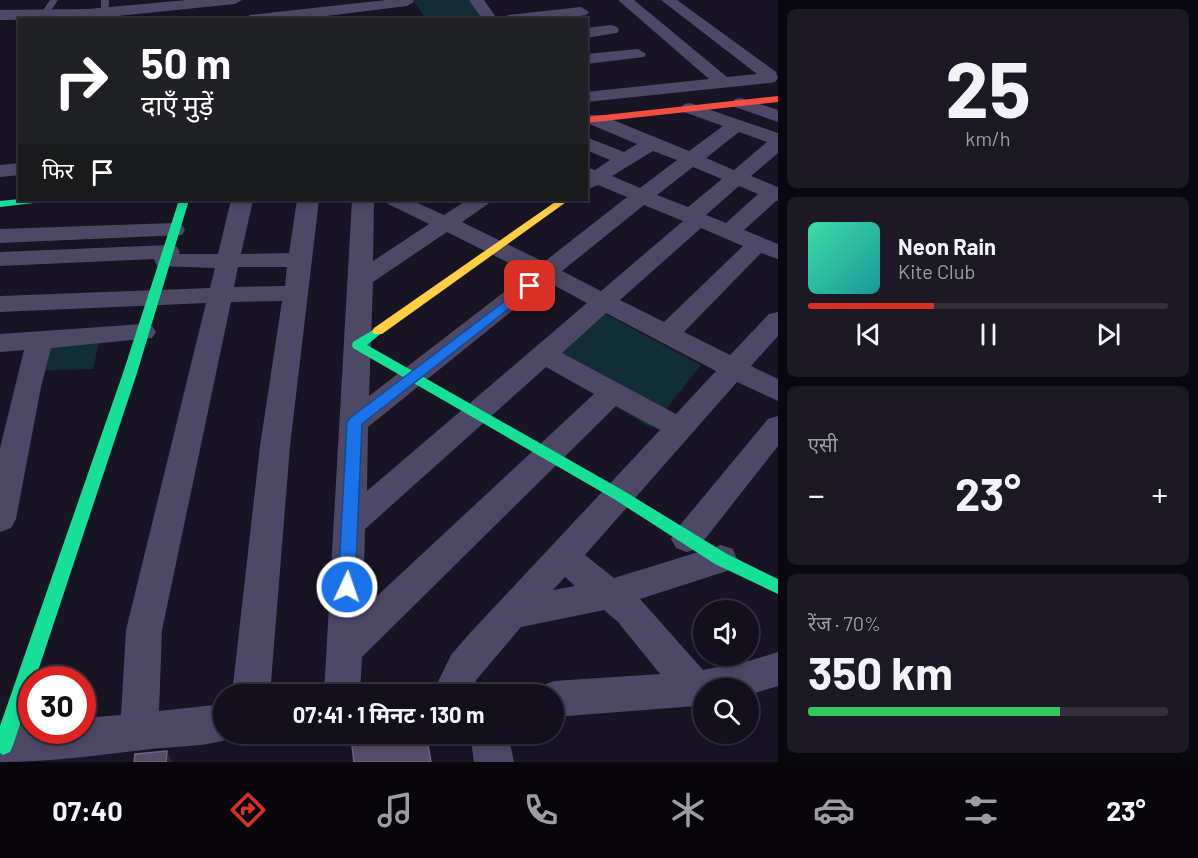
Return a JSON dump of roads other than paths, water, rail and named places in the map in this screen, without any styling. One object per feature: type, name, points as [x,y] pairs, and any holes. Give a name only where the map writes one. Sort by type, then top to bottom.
[{"type":"street","points":[[0,15],[82,17],[105,6],[224,0],[224,18]]},
{"type":"street","points":[[476,0],[490,18]]},
{"type":"street","points":[[625,0],[724,83]]},
{"type":"street","points":[[668,0],[774,75]]},
{"type":"street","points":[[270,18],[409,4]]},
{"type":"street","points":[[526,18],[581,12]]},
{"type":"street","points":[[666,34],[706,29]]},
{"type":"street","points":[[588,33],[611,30]]},
{"type":"street","points":[[588,59],[638,54]]},
{"type":"street","points":[[588,97],[765,79],[774,75]]},
{"type":"street","points":[[590,119],[778,99]]},
{"type":"street","points":[[741,103],[778,116]]},
{"type":"street","points":[[350,524],[603,302],[778,141],[690,108]]},
{"type":"street","points":[[590,119],[775,194],[729,232]]},
{"type":"street","points":[[355,422],[642,196],[737,125]]},
{"type":"street","points":[[590,178],[626,160],[652,143]]},
{"type":"street","points":[[588,144],[626,160]]},
{"type":"street","points":[[0,171],[18,169]]},
{"type":"street","points":[[590,178],[642,196],[768,248],[667,334]]},
{"type":"street","points":[[0,204],[26,201]]},
{"type":"street","points":[[184,201],[143,332],[1,746],[213,724]]},
{"type":"street","points":[[139,732],[144,630],[242,201]]},
{"type":"street","points":[[252,684],[276,446],[308,201]]},
{"type":"street","points":[[342,684],[363,201]]},
{"type":"street","points":[[397,201],[497,247],[778,392]]},
{"type":"street","points":[[361,279],[479,201]]},
{"type":"street","points":[[358,345],[563,201]]},
{"type":"street","points":[[0,236],[174,230]]},
{"type":"street","points":[[0,259],[167,257],[228,261],[301,260]]},
{"type":"street","points":[[0,304],[297,293]]},
{"type":"street","points":[[455,684],[464,668],[510,614],[778,320]]},
{"type":"street","points":[[0,344],[143,332]]},
{"type":"street","points":[[0,519],[27,387],[40,340]]},
{"type":"street","points":[[358,345],[619,495],[721,559],[778,587]]},
{"type":"street","points":[[544,354],[679,428]]},
{"type":"street","points":[[344,650],[614,392]]},
{"type":"street","points":[[687,539],[778,426]]},
{"type":"street","points":[[564,557],[630,611],[693,686]]},
{"type":"street","points":[[510,614],[609,594],[721,559]]},
{"type":"street","points":[[754,678],[778,669]]},
{"type":"street","points":[[564,698],[693,688]]},
{"type":"street","points":[[491,744],[494,762]]},
{"type":"lane","points":[[43,16],[54,0]]}]
